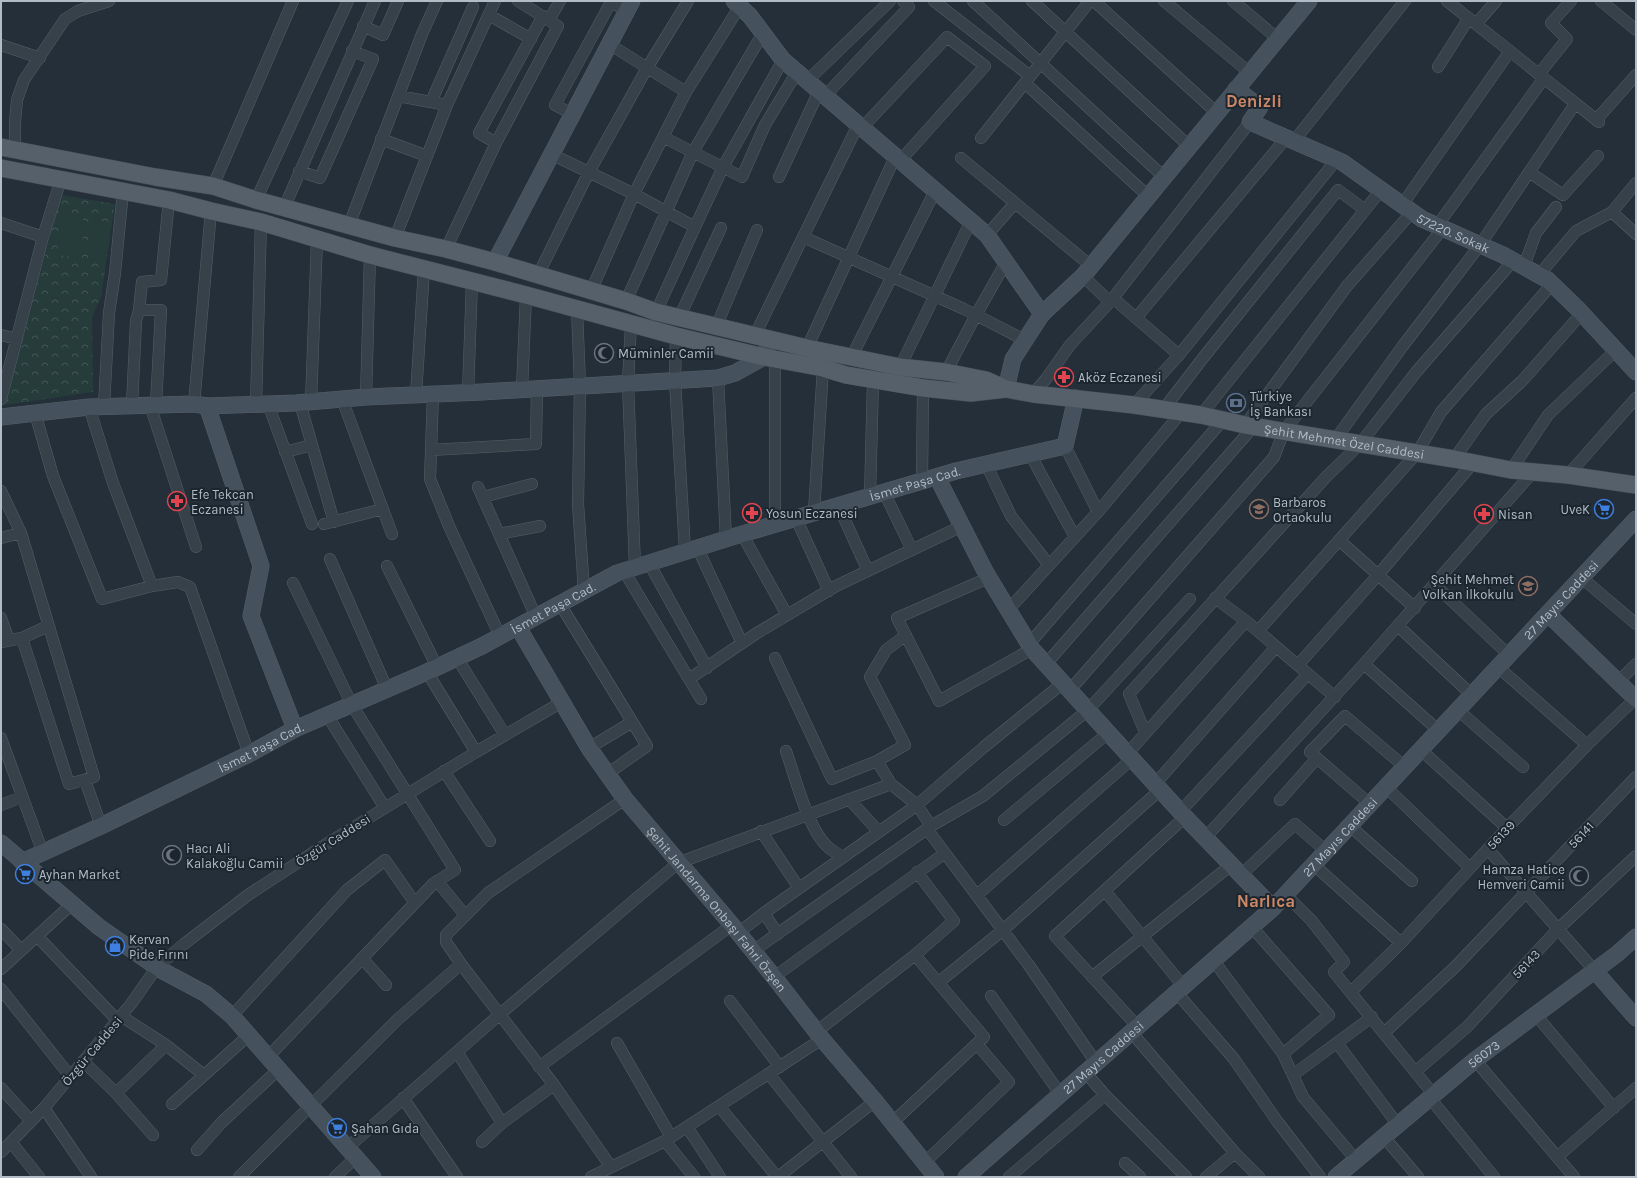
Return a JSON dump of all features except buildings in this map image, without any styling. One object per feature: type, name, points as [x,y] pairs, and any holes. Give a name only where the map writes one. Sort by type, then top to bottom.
[{"type":"main road","points":[[8,149],[213,186],[256,200],[395,238],[446,249],[495,262],[679,318],[807,348],[900,366],[946,372],[986,380],[1006,389]]},
{"type":"main road","points":[[1,168],[169,200],[261,222],[370,255],[472,282],[526,294],[676,336],[747,360],[770,358],[823,368],[873,381],[923,388],[971,393],[1006,389]]},
{"type":"main road","name":"Şehit Mehmet Özel Caddesi","points":[[1006,389],[1033,394],[1134,405],[1511,470],[1568,475],[1636,484]]},
{"type":"street","points":[[8,149],[17,100],[24,80],[65,19],[78,11],[110,1]]},
{"type":"street","points":[[213,186],[292,1]]},
{"type":"street","points":[[256,200],[348,1]]},
{"type":"street","points":[[284,208],[375,1]]},
{"type":"street","points":[[363,26],[383,35],[398,1]]},
{"type":"street","points":[[349,225],[422,34],[437,1]]},
{"type":"street","points":[[395,238],[447,105],[495,1]]},
{"type":"street","points":[[446,249],[496,143],[558,26],[518,1]]},
{"type":"street","points":[[496,143],[479,133],[531,39],[560,1]]},
{"type":"street","points":[[538,275],[589,172],[647,68],[688,1]]},
{"type":"street","points":[[663,137],[742,177],[765,125],[802,77],[890,1]]},
{"type":"street","points":[[779,177],[822,94],[909,7],[903,1]]},
{"type":"street","points":[[934,1],[1027,80],[1148,196]]},
{"type":"street","points":[[973,1],[1041,62],[1164,177]]},
{"type":"street","points":[[1032,1],[1189,146]]},
{"type":"street","points":[[981,138],[1090,1]]},
{"type":"street","points":[[1094,1],[1217,113]]},
{"type":"street","points":[[1164,1],[1250,73]]},
{"type":"street","points":[[1233,1],[1278,39]]},
{"type":"street","points":[[1136,318],[1290,140],[1405,1]]},
{"type":"street","points":[[1447,1],[1597,121],[1636,75]]},
{"type":"street","points":[[1438,67],[1473,21],[1496,1]]},
{"type":"street","points":[[539,1067],[735,929],[764,913],[917,806],[984,747],[1066,687],[1274,457],[1284,431],[1440,227],[1567,39],[1551,23],[1571,1]]},
{"type":"street","points":[[1601,1],[1636,30]]},
{"type":"street","points":[[495,262],[630,6],[610,2],[555,105],[572,114]]},
{"type":"street","points":[[1006,389],[1013,359],[1042,314],[1087,271],[1307,2]]},
{"type":"street","points":[[591,291],[634,194],[686,92],[737,4],[750,16],[783,60],[987,235],[1042,314]]},
{"type":"street","points":[[431,102],[473,6]]},
{"type":"street","points":[[489,16],[531,39]]},
{"type":"street","points":[[626,301],[693,152],[762,33]]},
{"type":"street","points":[[1,417],[97,407],[305,402],[366,397],[468,393],[718,378],[735,373],[747,360],[763,337],[803,238],[860,127],[947,37],[985,66],[898,159],[848,257],[807,348]]},
{"type":"street","points":[[609,44],[686,92]]},
{"type":"street","points":[[1,45],[40,58]]},
{"type":"street","points":[[299,171],[320,178],[373,59],[352,51]]},
{"type":"street","points":[[1046,664],[1250,426],[1347,286],[1407,208],[1510,51]]},
{"type":"street","points":[[656,312],[723,167],[783,60]]},
{"type":"street","points":[[1033,394],[1046,379],[1070,345],[1111,300],[1250,122],[1260,107],[1236,89]]},
{"type":"street","points":[[398,96],[447,105]]},
{"type":"street","points":[[1335,440],[1402,347],[1480,245],[1575,104]]},
{"type":"street","name":"57220. Sokak","points":[[1250,122],[1337,159],[1422,219],[1480,245],[1546,279],[1582,313],[1636,370]]},
{"type":"street","points":[[381,139],[427,156]]},
{"type":"street","points":[[551,154],[634,194],[695,227]]},
{"type":"street","points":[[1529,172],[1563,195],[1598,156]]},
{"type":"street","points":[[961,158],[1015,203],[1087,271],[1111,300],[1136,318],[1179,355]]},
{"type":"street","points":[[1134,405],[1179,355],[1337,159]]},
{"type":"street","points":[[1,399],[43,237],[61,179]]},
{"type":"street","points":[[1258,631],[1417,453],[1441,412],[1546,279],[1576,231],[1612,212],[1636,183]]},
{"type":"street","points":[[852,356],[935,190]]},
{"type":"street","points":[[1163,410],[1338,190],[1365,210]]},
{"type":"street","points":[[1201,416],[1382,190]]},
{"type":"street","points":[[123,191],[115,273],[97,407],[113,483],[152,586]]},
{"type":"street","points":[[132,405],[136,321],[139,310],[142,282],[161,280],[169,200]]},
{"type":"street","points":[[987,235],[1015,203]]},
{"type":"street","points":[[1145,732],[1129,694],[1326,477],[1360,444],[1417,371],[1518,264],[1536,233],[1556,207]]},
{"type":"street","points":[[211,211],[200,405],[261,566],[251,616],[295,729]]},
{"type":"street","points":[[1612,212],[1634,228]]},
{"type":"street","points":[[900,366],[971,221]]},
{"type":"street","points":[[261,222],[262,404],[285,452],[323,524]]},
{"type":"street","points":[[1,223],[43,237]]},
{"type":"street","points":[[679,318],[721,228]]},
{"type":"street","points":[[716,327],[757,230]]},
{"type":"street","points":[[803,238],[976,315],[1026,340]]},
{"type":"street","points":[[317,239],[305,402],[323,524]]},
{"type":"street","points":[[366,397],[370,255]]},
{"type":"street","points":[[946,372],[1006,262]]},
{"type":"street","points":[[416,395],[424,269]]},
{"type":"street","points":[[468,393],[472,282]]},
{"type":"street","points":[[431,450],[536,444],[529,389],[526,294]]},
{"type":"street","points":[[577,309],[580,386],[578,504],[584,591]]},
{"type":"street","points":[[139,310],[161,310],[153,405],[196,547]]},
{"type":"street","points":[[1454,459],[1486,414],[1522,381],[1582,313]]},
{"type":"street","points":[[631,324],[628,383],[636,567],[689,679],[701,699]]},
{"type":"street","points":[[1,335],[17,339]]},
{"type":"street","points":[[676,336],[675,380],[691,549],[742,643]]},
{"type":"street","points":[[763,337],[770,358],[775,524]]},
{"type":"street","points":[[1511,470],[1548,415],[1616,350]]},
{"type":"street","points":[[814,512],[823,368]]},
{"type":"street","points":[[718,378],[734,536],[787,615]]},
{"type":"street","points":[[873,381],[877,494],[912,550]]},
{"type":"street","points":[[923,388],[929,479],[962,526],[988,578],[1031,646],[1066,687],[1157,787],[1274,908]]},
{"type":"street","points":[[433,394],[430,479],[449,526],[500,636]]},
{"type":"street","points":[[1076,398],[1065,446],[1098,512]]},
{"type":"street","points":[[1568,475],[1636,398]]},
{"type":"street","points":[[342,399],[392,534]]},
{"type":"street","points":[[35,413],[53,476],[102,599],[152,586],[178,582],[190,587],[249,754]]},
{"type":"street","points":[[1008,610],[1098,512],[1181,413]]},
{"type":"street","points":[[988,578],[897,618],[938,701],[1031,646],[1223,420]]},
{"type":"street","points":[[285,452],[312,445]]},
{"type":"street","name":"İsmet Paşa Cad.","points":[[13,858],[43,853],[249,754],[295,729],[432,670],[518,627],[617,573],[734,536],[929,479],[1065,446]]},
{"type":"street","points":[[1030,454],[1075,537]]},
{"type":"street","points":[[1298,665],[1378,575],[1473,463]]},
{"type":"street","points":[[986,464],[1011,516],[1049,565]]},
{"type":"street","points":[[1205,838],[1415,608],[1532,473]]},
{"type":"street","points":[[532,484],[480,492],[536,617]]},
{"type":"street","points":[[1,491],[21,533],[94,776],[69,784],[22,638]]},
{"type":"street","points":[[838,505],[868,571]]},
{"type":"street","points":[[323,524],[383,508]]},
{"type":"street","points":[[796,518],[829,591]]},
{"type":"street","name":"27 Mayıs Caddesi","points":[[966,1177],[1274,908],[1636,519]]},
{"type":"street","points":[[499,534],[540,526]]},
{"type":"street","points":[[689,679],[742,643],[829,591],[962,526]]},
{"type":"street","points":[[1,538],[21,533]]},
{"type":"street","points":[[1339,540],[1415,608]]},
{"type":"street","points":[[330,559],[387,689]]},
{"type":"street","points":[[386,566],[432,670],[476,752]]},
{"type":"street","points":[[636,567],[707,668]]},
{"type":"street","points":[[1582,578],[1635,623]]},
{"type":"street","points":[[268,1057],[437,881],[455,870],[352,705],[293,583]]},
{"type":"street","points":[[1435,585],[1509,655]]},
{"type":"street","points":[[1215,598],[1246,621],[1335,697]]},
{"type":"street","points":[[753,951],[929,828],[983,796],[1088,710],[1190,599]]},
{"type":"street","points":[[560,604],[647,746],[607,774]]},
{"type":"street","points":[[1548,614],[1636,698]]},
{"type":"street","points":[[1,618],[5,641],[22,638],[48,626]]},
{"type":"street","points":[[977,896],[1129,756],[1145,732],[1246,621]]},
{"type":"street","points":[[1398,626],[1472,695]]},
{"type":"street","name":"Şehit Jandarma Onbaşı Fahri Özşen","points":[[518,627],[589,748],[625,799],[735,929],[819,1035],[893,1122],[936,1177]]},
{"type":"street","points":[[775,658],[832,779],[877,761],[905,745],[870,677],[886,650],[906,635]]},
{"type":"street","points":[[939,982],[1003,930],[1157,787],[1276,646]]},
{"type":"street","points":[[457,658],[505,735]]},
{"type":"street","points":[[1364,664],[1439,730]]},
{"type":"street","points":[[1618,682],[1636,664]]},
{"type":"street","points":[[1498,667],[1587,745]]},
{"type":"street","points":[[1259,1177],[1236,1153],[1092,977],[1055,936],[1183,815],[1308,674]]},
{"type":"street","name":"56139","points":[[1351,992],[1401,943],[1507,828],[1587,745],[1636,698]]},
{"type":"street","name":"Özgür Caddesi","points":[[1,1152],[44,1108],[119,1018],[157,967],[184,944],[248,895],[323,846],[444,771],[562,702]]},
{"type":"street","points":[[1458,710],[1523,766]]},
{"type":"street","points":[[327,715],[385,808]]},
{"type":"street","points":[[1370,804],[1310,752],[1344,716],[1405,767]]},
{"type":"street","points":[[589,748],[632,722]]},
{"type":"street","points":[[1004,820],[1108,733]]},
{"type":"street","points":[[1,738],[6,765],[22,797],[43,853]]},
{"type":"street","points":[[1421,750],[1507,828]]},
{"type":"street","points":[[786,751],[808,814],[817,834],[827,847],[843,857]]},
{"type":"street","points":[[1280,800],[1317,758]]},
{"type":"street","points":[[877,761],[891,784],[917,806],[944,853],[1003,930],[1059,1007],[1105,1095],[1186,1177]]},
{"type":"street","points":[[444,771],[490,841]]},
{"type":"street","name":"56141","points":[[1384,1033],[1455,968],[1636,777]]},
{"type":"street","points":[[85,780],[101,826]]},
{"type":"street","points":[[335,1177],[351,1153],[403,1098],[678,863],[891,784]]},
{"type":"street","points":[[1386,787],[1470,868]]},
{"type":"street","points":[[1,805],[22,797]]},
{"type":"street","points":[[611,1167],[554,1085],[460,964],[446,942],[446,935],[488,893],[625,799]]},
{"type":"street","points":[[849,799],[879,832]]},
{"type":"street","points":[[1092,977],[1142,936],[1236,870],[1295,824],[1326,851]]},
{"type":"street","points":[[1350,826],[1412,882]]},
{"type":"street","points":[[761,831],[799,888]]},
{"type":"street","points":[[1,843],[13,858],[99,927],[157,967],[206,994],[232,1016],[372,1177]]},
{"type":"street","points":[[1488,849],[1636,1018]]},
{"type":"street","points":[[774,977],[944,853]]},
{"type":"street","name":"56143","points":[[1415,1072],[1467,1027],[1558,930],[1636,856]]},
{"type":"street","points":[[232,1016],[347,890],[385,860],[415,903]]},
{"type":"street","points":[[1314,865],[1401,943]]},
{"type":"street","points":[[592,1177],[668,1139],[780,1067],[954,921],[917,872]]},
{"type":"street","points":[[437,881],[465,915]]},
{"type":"street","points":[[1104,891],[1142,936],[1180,990],[1234,1059],[1277,1121],[1320,1177]]},
{"type":"street","points":[[1286,895],[1311,920],[1344,962],[1334,972],[1372,1017],[1415,1072],[1494,1177]]},
{"type":"street","points":[[1,969],[72,904]]},
{"type":"street","points":[[764,913],[778,934]]},
{"type":"street","points":[[1252,927],[1329,1015],[1283,1054]]},
{"type":"street","points":[[1,928],[21,950]]},
{"type":"street","points":[[37,936],[119,1018],[166,1045],[204,1075]]},
{"type":"street","name":"56073","points":[[1343,1175],[1356,1160],[1475,1060],[1635,941]]},
{"type":"street","points":[[893,1122],[984,1037],[915,955]]},
{"type":"street","points":[[362,958],[386,985]]},
{"type":"street","points":[[1214,961],[1283,1054],[1304,1096],[1356,1160]]},
{"type":"street","points":[[239,1177],[397,1020],[460,964]]},
{"type":"street","points":[[1,989],[70,1076]]},
{"type":"street","points":[[991,996],[1061,1095]]},
{"type":"street","points":[[730,1001],[780,1067]]},
{"type":"street","points":[[1535,1014],[1614,1108]]},
{"type":"street","points":[[1293,1075],[1372,1017]]},
{"type":"street","points":[[172,1104],[249,1035]]},
{"type":"street","points":[[617,1043],[668,1139],[692,1177]]},
{"type":"street","points":[[1337,1043],[1398,1125]]},
{"type":"street","points":[[924,1163],[1009,1082],[977,1044]]},
{"type":"street","points":[[116,1093],[166,1045]]},
{"type":"street","points":[[457,1052],[502,1123]]},
{"type":"street","points":[[1475,1060],[1574,1177]]},
{"type":"street","points":[[83,1061],[116,1093],[153,1135]]},
{"type":"street","points":[[197,1150],[222,1122],[279,1069]]},
{"type":"street","points":[[769,1074],[851,1177]]},
{"type":"street","points":[[482,1142],[502,1123],[554,1085]]},
{"type":"street","points":[[1,1088],[31,1122]]},
{"type":"street","points":[[1557,1157],[1636,1088]]},
{"type":"street","points":[[1009,1177],[1105,1095]]},
{"type":"street","points":[[403,1098],[457,1177]]},
{"type":"street","points":[[719,1106],[778,1177],[875,1101]]},
{"type":"street","points":[[44,1108],[91,1177]]},
{"type":"street","points":[[687,1126],[720,1177]]},
{"type":"street","points":[[1384,1137],[1418,1177]]},
{"type":"street","points":[[11,1142],[39,1177]]},
{"type":"street","points":[[1206,1177],[1236,1153]]},
{"type":"street","points":[[1125,1163],[1140,1177]]},
{"type":"green space","points":[[61,195],[115,204],[101,297],[92,317],[93,392],[5,405]]},
{"type":"green space","points":[[61,218],[84,220],[81,258],[57,255]]},
{"type":"green space","points":[[92,220],[110,222],[106,260],[88,258]]},
{"type":"place","name":"Müminler Camii","points":[[604,353]]},
{"type":"place","name":"Aköz Eczanesi","points":[[1064,377]]},
{"type":"place","name":"Türkiye İş Bankası","points":[[1236,403]]},
{"type":"place","name":"Efe Tekcan Eczanesi","points":[[177,501]]},
{"type":"place","name":"Barbaros Ortaokulu","points":[[1259,509]]},
{"type":"place","name":"UveK","points":[[1604,509]]},
{"type":"place","name":"Yosun Eczanesi","points":[[752,513]]},
{"type":"place","name":"Nisan","points":[[1484,514]]},
{"type":"place","name":"Şehit Mehmet Volkan İlkokulu","points":[[1528,586]]},
{"type":"place","name":"Hacı Ali Kalakoğlu Camii","points":[[172,855]]},
{"type":"place","name":"Ayhan Market","points":[[25,874]]},
{"type":"place","name":"Hamza Hatice Hemveri Camii","points":[[1579,876]]},
{"type":"place","name":"Kervan Pide Fırını","points":[[115,946]]},
{"type":"place","name":"Şahan Gıda","points":[[337,1128]]},
{"type":"district","name":"Denizli","points":[[1254,101]]},
{"type":"district","name":"Narlıca","points":[[1266,901]]}]
